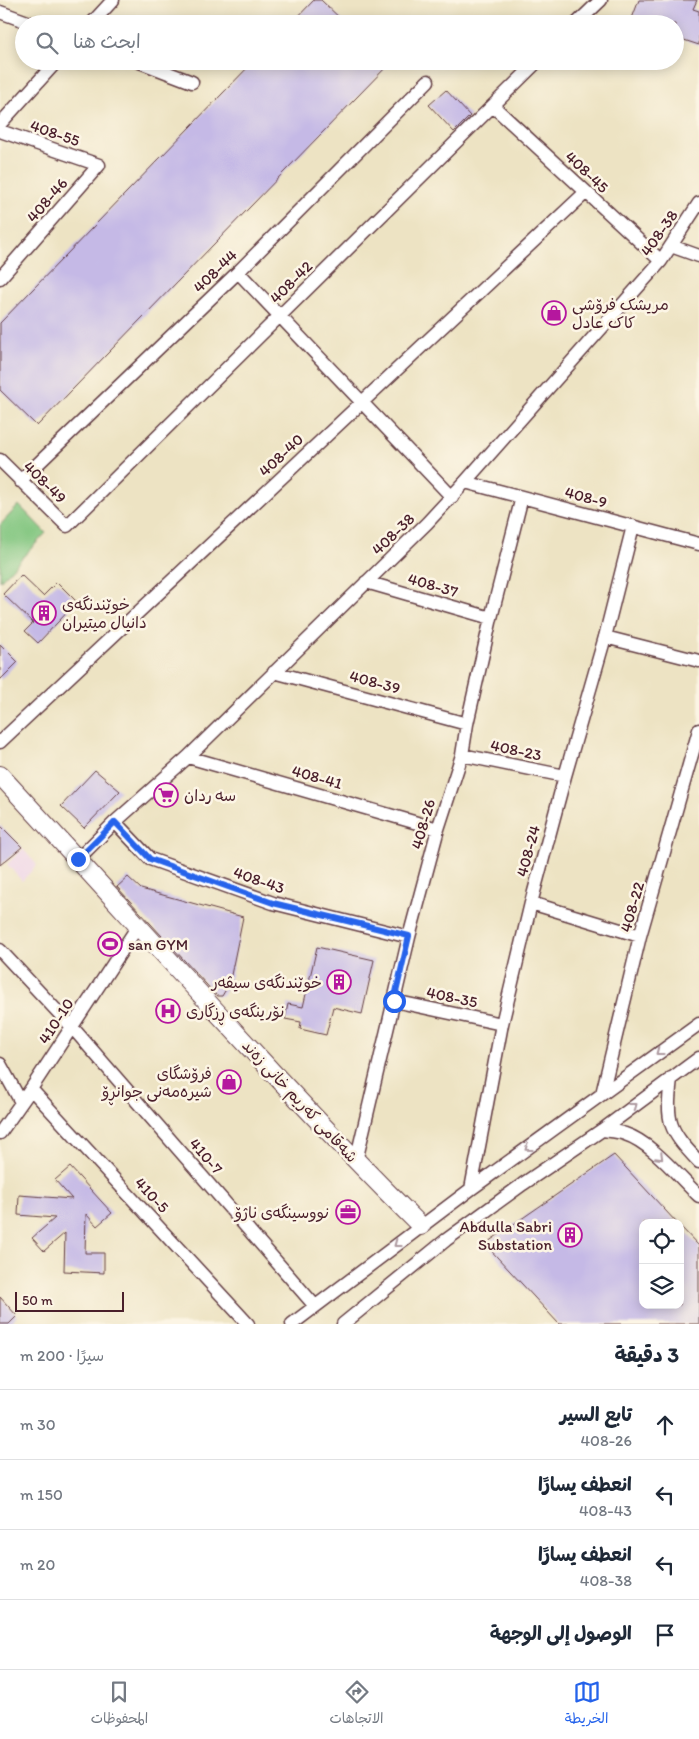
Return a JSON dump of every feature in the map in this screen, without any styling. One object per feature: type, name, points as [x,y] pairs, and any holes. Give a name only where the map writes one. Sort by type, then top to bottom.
[{"type":"street","points":[[99,15],[113,0]]},
{"type":"street","points":[[585,15],[600,0]]},
{"type":"street","points":[[0,12],[15,17]]},
{"type":"street","points":[[0,124],[49,70]]},
{"type":"street","points":[[161,70],[192,82]]},
{"type":"street","name":"408-42","points":[[67,526],[529,70]]},
{"type":"street","name":"408-44","points":[[20,481],[238,272],[428,81]]},
{"type":"street","name":"408-45","points":[[493,106],[661,261]]},
{"type":"street","name":"408-55","points":[[0,131],[99,166]]},
{"type":"street","name":"408-46","points":[[0,278],[99,166]]},
{"type":"street","name":"408-40","points":[[0,742],[586,193]]},
{"type":"street","name":"408-38","points":[[78,859],[115,822],[188,756],[452,497],[661,261],[699,203]]},
{"type":"street","points":[[671,246],[699,256]]},
{"type":"street","points":[[238,272],[452,497]]},
{"type":"street","name":"408-49","points":[[0,460],[67,526]]},
{"type":"street","name":"408-9","points":[[465,482],[699,544]]},
{"type":"street","name":"408-26","points":[[356,1161],[409,936],[438,829],[462,755],[466,724],[522,497]]},
{"type":"street","name":"408-24","points":[[471,1189],[502,1024],[531,903],[605,637],[633,526]]},
{"type":"street","name":"408-37","points":[[366,582],[491,618]]},
{"type":"street","points":[[605,637],[699,661]]},
{"type":"street","name":"408-39","points":[[274,672],[466,724]]},
{"type":"street","name":"408-22","points":[[602,1094],[640,936],[699,730]]},
{"type":"street","name":"408-23","points":[[462,755],[565,776]]},
{"type":"street","name":"408-41","points":[[188,756],[438,829]]},
{"type":"street","name":"شەقامی کەریم خانی زەند","points":[[0,775],[356,1161],[421,1226]]},
{"type":"street","name":"408-43","points":[[115,822],[150,859],[273,903],[409,936]]},
{"type":"street","points":[[531,903],[640,936]]},
{"type":"street","name":"410-10","points":[[0,1133],[138,926]]},
{"type":"street","name":"410-7","points":[[0,950],[72,1027],[316,1306]]},
{"type":"street","name":"408-35","points":[[394,1001],[502,1024]]},
{"type":"street","points":[[292,1324],[471,1189],[699,1024]]},
{"type":"street","points":[[343,1324],[446,1240],[602,1130],[699,1058]]},
{"type":"street","points":[[0,1064],[21,1102]]},
{"type":"street","points":[[671,1078],[668,1118],[679,1141],[699,1162]]},
{"type":"street","name":"410-5","points":[[31,1089],[248,1324]]},
{"type":"street","points":[[602,1130],[624,1134],[637,1139],[649,1147],[699,1196]]},
{"type":"shaded area","points":[[23,849],[37,865],[22,881],[7,864]]},
{"type":"green space","points":[[19,505],[46,533],[0,581],[0,525]]},
{"type":"building","points":[[314,0],[321,0],[337,15],[300,15]]},
{"type":"building","points":[[639,0],[697,0],[693,9],[699,11],[699,45],[684,40],[684,15],[633,15]]},
{"type":"building","points":[[245,70],[383,70],[37,426],[0,390],[0,323]]},
{"type":"building","points":[[446,90],[470,116],[454,132],[429,105]]},
{"type":"building","name":"خوێندنگەی دانیال میتیران","points":[[21,575],[43,596],[57,582],[77,602],[38,643],[25,631],[33,623],[3,594]]},
{"type":"building","points":[[0,644],[18,662],[0,680]]},
{"type":"building","points":[[95,770],[120,791],[84,828],[61,806]]},
{"type":"building","points":[[0,825],[22,847],[0,865]]},
{"type":"building","points":[[128,877],[141,889],[243,917],[231,975],[222,996],[217,996],[117,887]]},
{"type":"building","name":"خوێندنگەی سیڤەر","points":[[317,947],[374,960],[362,1014],[333,1007],[326,1035],[300,1029],[301,1022],[285,1019],[288,1004],[303,1007]]},
{"type":"building","name":"Abdulla Sabri Substation","points":[[614,1155],[673,1219],[639,1219],[639,1309],[684,1309],[684,1230],[699,1246],[699,1324],[559,1324],[485,1244]]},
{"type":"building","points":[[70,1167],[112,1213],[97,1226],[86,1214],[85,1253],[104,1253],[104,1273],[64,1271],[65,1233],[44,1251],[32,1238],[55,1218],[18,1215],[19,1195],[72,1199],[55,1180]]},
{"type":"building","points":[[0,1297],[17,1316],[9,1324],[0,1324]]},
{"type":"place","name":"مریشک فرۆشی کاک عادل","points":[[554,313]]},
{"type":"place","name":"خوێندنگەی دانیال میتیران","points":[[44,613]]},
{"type":"place","name":"سه ردان","points":[[166,795]]},
{"type":"place","name":"san GYM","points":[[110,944]]},
{"type":"place","name":"خوێندنگەی سیڤەر","points":[[339,982]]},
{"type":"place","name":"نۆرینگەی ڕزگاری","points":[[168,1011]]},
{"type":"place","name":"فرۆشگای شیرەمەنی جوانڕۆ","points":[[229,1082]]},
{"type":"place","name":"نووسینگەی ناژۆ","points":[[348,1212]]},
{"type":"place","name":"Abdulla Sabri Substation","points":[[570,1235]]},
{"type":"route","points":[[78,859],[115,822],[150,859],[273,903],[409,936],[394,1001]]}]
